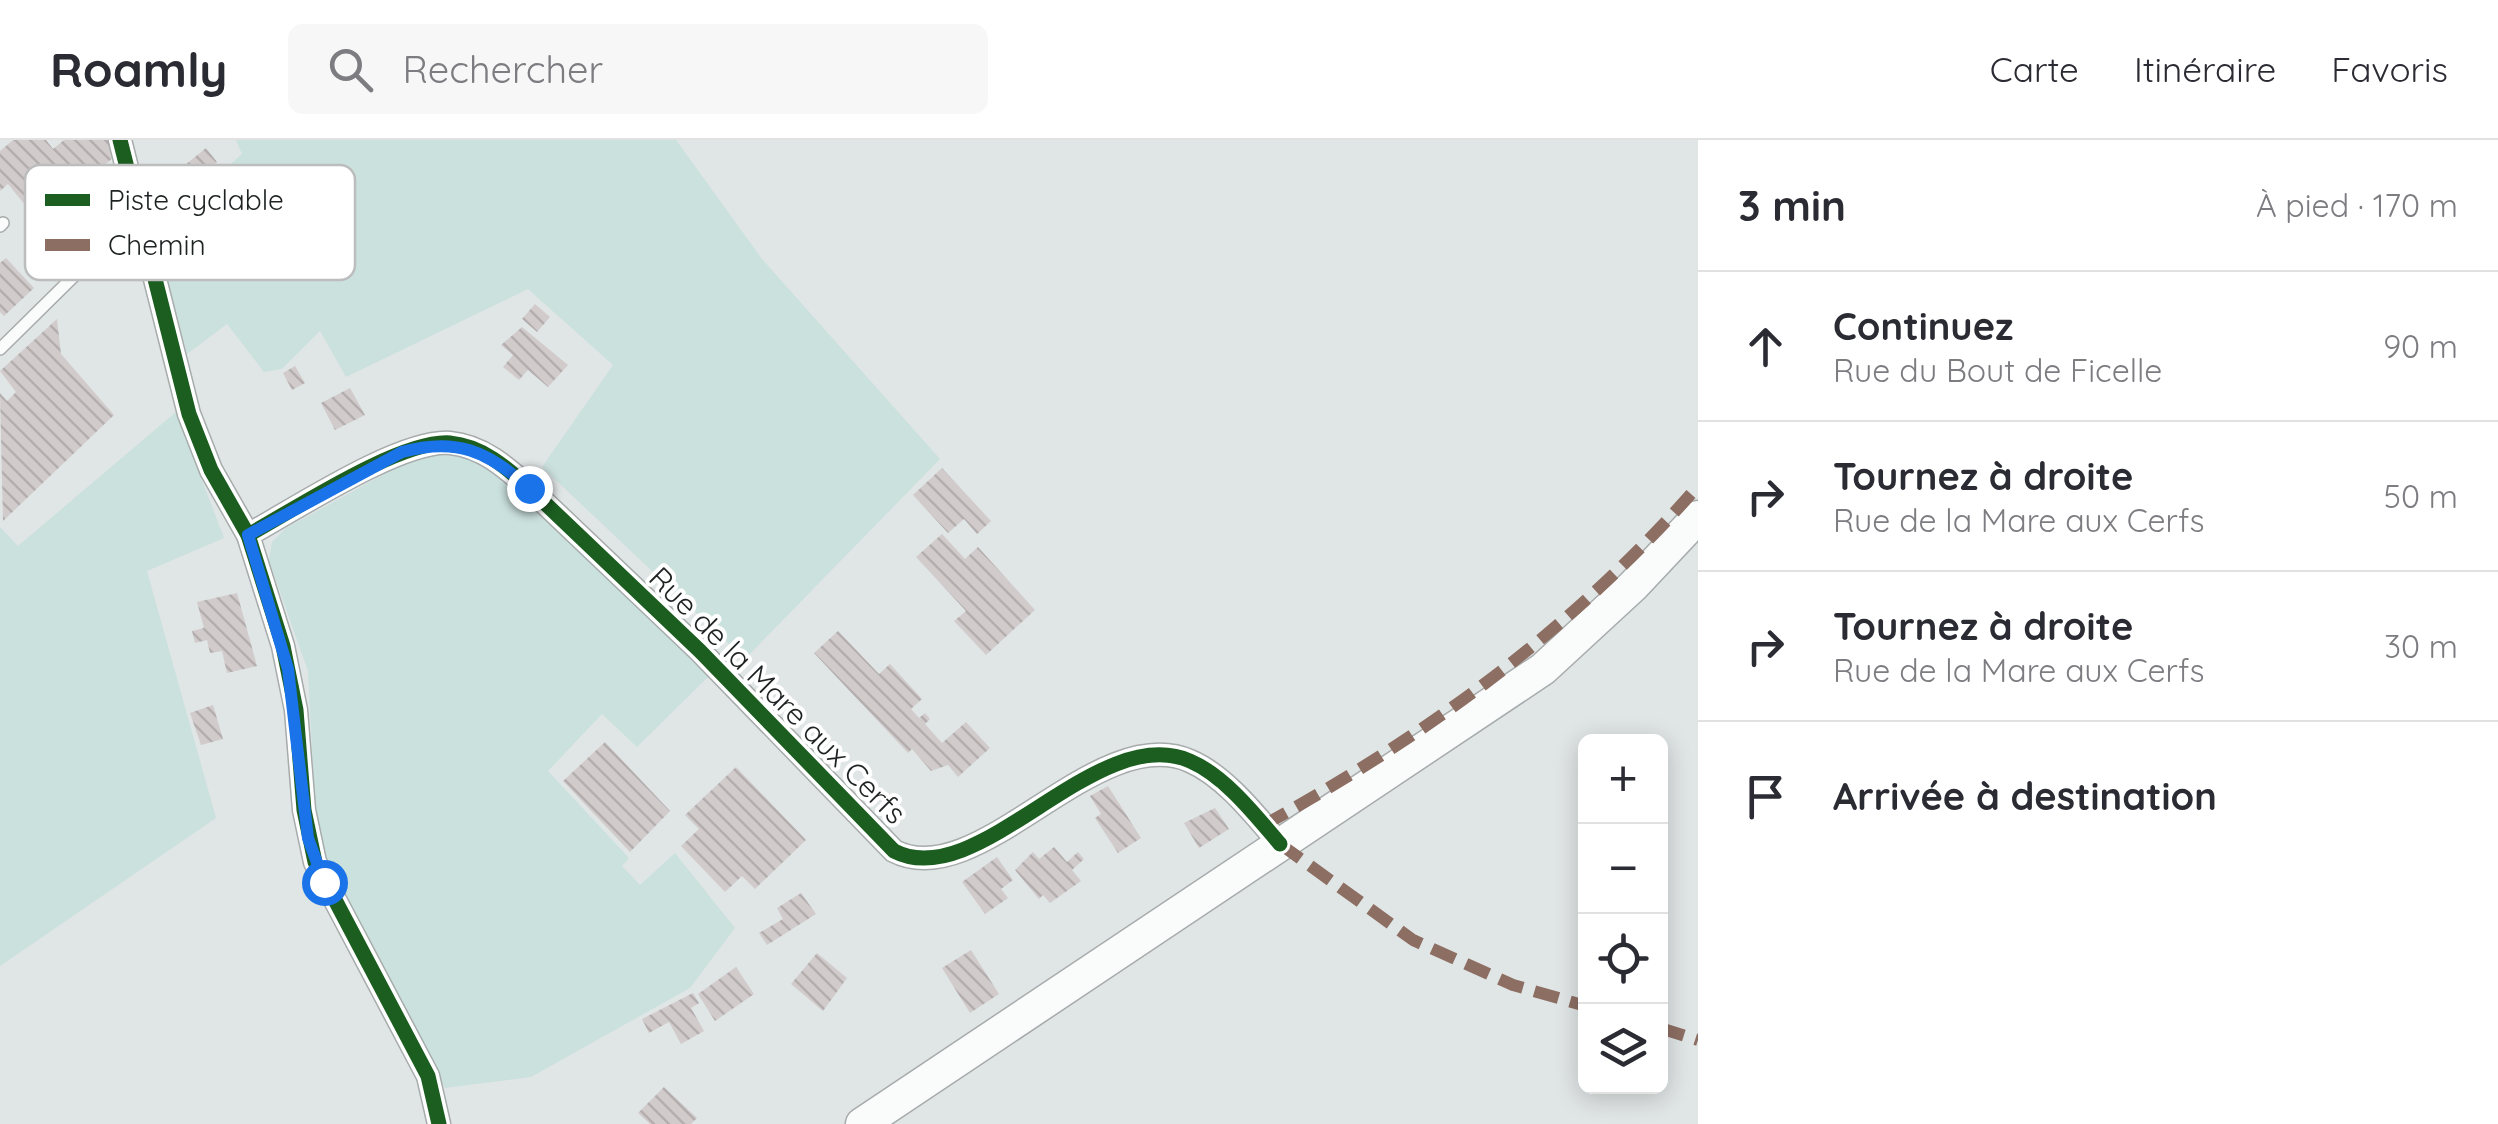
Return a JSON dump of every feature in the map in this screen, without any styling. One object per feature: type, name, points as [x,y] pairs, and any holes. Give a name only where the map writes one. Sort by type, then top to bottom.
[{"type":"street","points":[[120,140],[126,165]]},
{"type":"street","points":[[155,280],[188,414],[211,470],[248,535],[288,669],[304,810],[315,862],[428,1076],[438,1124]]},
{"type":"street","name":"Rue de la Mare aux Cerfs","points":[[248,535],[402,452],[430,444],[466,446],[486,454],[529,488],[700,652],[894,850],[908,858],[942,858],[1110,766],[1152,754],[1172,755],[1207,770],[1280,844]]},
{"type":"street","points":[[862,1124],[1543,669],[1633,586],[1698,518]]},
{"type":"lane","points":[[0,349],[70,280]]},
{"type":"shaded area","points":[[236,140],[676,140],[762,259],[940,459],[745,659],[542,467],[613,365],[528,289],[346,377],[320,331],[282,369],[264,372],[227,324],[187,354],[167,280],[355,280],[355,165],[230,165],[242,154]]},
{"type":"shaded area","points":[[176,412],[224,538],[147,571],[216,818],[0,966],[0,527],[18,546]]},
{"type":"shaded area","points":[[432,454],[469,458],[506,481],[710,675],[637,747],[602,714],[548,771],[629,858],[622,866],[640,885],[675,853],[735,928],[690,988],[531,1077],[445,1088],[326,860],[316,826],[308,671],[269,561],[272,542],[286,528],[412,459]]},
{"type":"building","points":[[13,140],[46,140],[53,149],[64,140],[112,140],[115,156],[105,165],[25,165],[25,205],[8,184],[0,191],[0,151]]},
{"type":"building","points":[[206,148],[217,162],[213,165],[185,165]]},
{"type":"building","points":[[6,258],[34,288],[4,316],[0,312],[0,263]]},
{"type":"building","points":[[535,304],[550,317],[537,332],[522,319]]},
{"type":"building","points":[[57,319],[61,354],[114,415],[3,521],[0,393],[7,401],[16,392],[0,371]]},
{"type":"building","points":[[522,327],[568,365],[548,387],[528,370],[519,380],[503,367],[513,355],[501,345]]},
{"type":"building","points":[[295,366],[305,383],[292,390],[283,373]]},
{"type":"building","points":[[350,388],[365,415],[335,430],[321,403]]},
{"type":"building","points":[[942,468],[991,521],[977,534],[964,519],[948,533],[913,495]]},
{"type":"building","points":[[942,534],[965,559],[978,547],[1035,610],[986,655],[954,621],[966,611],[916,557]]},
{"type":"building","points":[[237,593],[257,666],[227,673],[222,651],[210,653],[207,640],[195,643],[192,631],[204,628],[197,602]]},
{"type":"building","points":[[838,631],[879,674],[890,664],[922,699],[911,709],[919,718],[925,713],[930,719],[925,724],[942,743],[966,722],[990,748],[958,777],[948,765],[931,771],[912,749],[908,753],[814,653]]},
{"type":"building","points":[[213,705],[223,739],[201,745],[190,713]]},
{"type":"building","points":[[605,742],[670,811],[630,852],[563,781]]},
{"type":"building","points":[[736,767],[806,840],[755,889],[742,876],[725,892],[681,846],[699,829],[685,815]]},
{"type":"building","points":[[1108,786],[1141,838],[1118,853],[1095,818],[1101,814],[1090,796]]},
{"type":"building","points":[[1215,808],[1229,829],[1199,848],[1184,823]]},
{"type":"building","points":[[1054,847],[1067,862],[1078,852],[1084,859],[1072,870],[1081,881],[1050,903],[1043,895],[1039,899],[1015,870],[1033,852],[1039,859]]},
{"type":"building","points":[[997,857],[1013,880],[1001,889],[1008,898],[985,914],[962,882]]},
{"type":"building","points":[[801,893],[816,914],[767,945],[759,933],[783,919],[777,908]]},
{"type":"building","points":[[971,950],[999,994],[970,1013],[942,968]]},
{"type":"building","points":[[817,953],[847,978],[823,1011],[791,984]]},
{"type":"building","points":[[736,967],[754,994],[715,1021],[698,994]]},
{"type":"building","points":[[693,993],[699,1003],[691,1008],[704,1031],[681,1044],[669,1022],[649,1033],[642,1019]]},
{"type":"building","points":[[664,1087],[697,1118],[691,1124],[650,1124],[638,1113]]},
{"type":"marked path","points":[[1264,825],[1384,754],[1496,675],[1601,587],[1698,486]]},
{"type":"marked path","points":[[1280,844],[1413,940],[1513,985],[1579,1004]]},
{"type":"marked path","points":[[1668,1031],[1698,1040]]},
{"type":"cycle path","points":[[120,140],[126,165]]},
{"type":"cycle path","points":[[155,280],[189,414],[211,470],[248,535],[283,646],[296,710],[304,810],[315,862],[428,1076],[439,1124]]},
{"type":"cycle path","points":[[248,535],[404,452],[450,443],[473,448],[529,488],[700,651],[894,851],[927,858],[963,850],[1077,783],[1116,764],[1154,755],[1190,761],[1215,776],[1280,844]]},
{"type":"route","points":[[324,882],[308,838],[296,710],[288,669],[264,578],[248,535],[402,452],[430,444],[466,446],[486,454],[529,488]]}]
